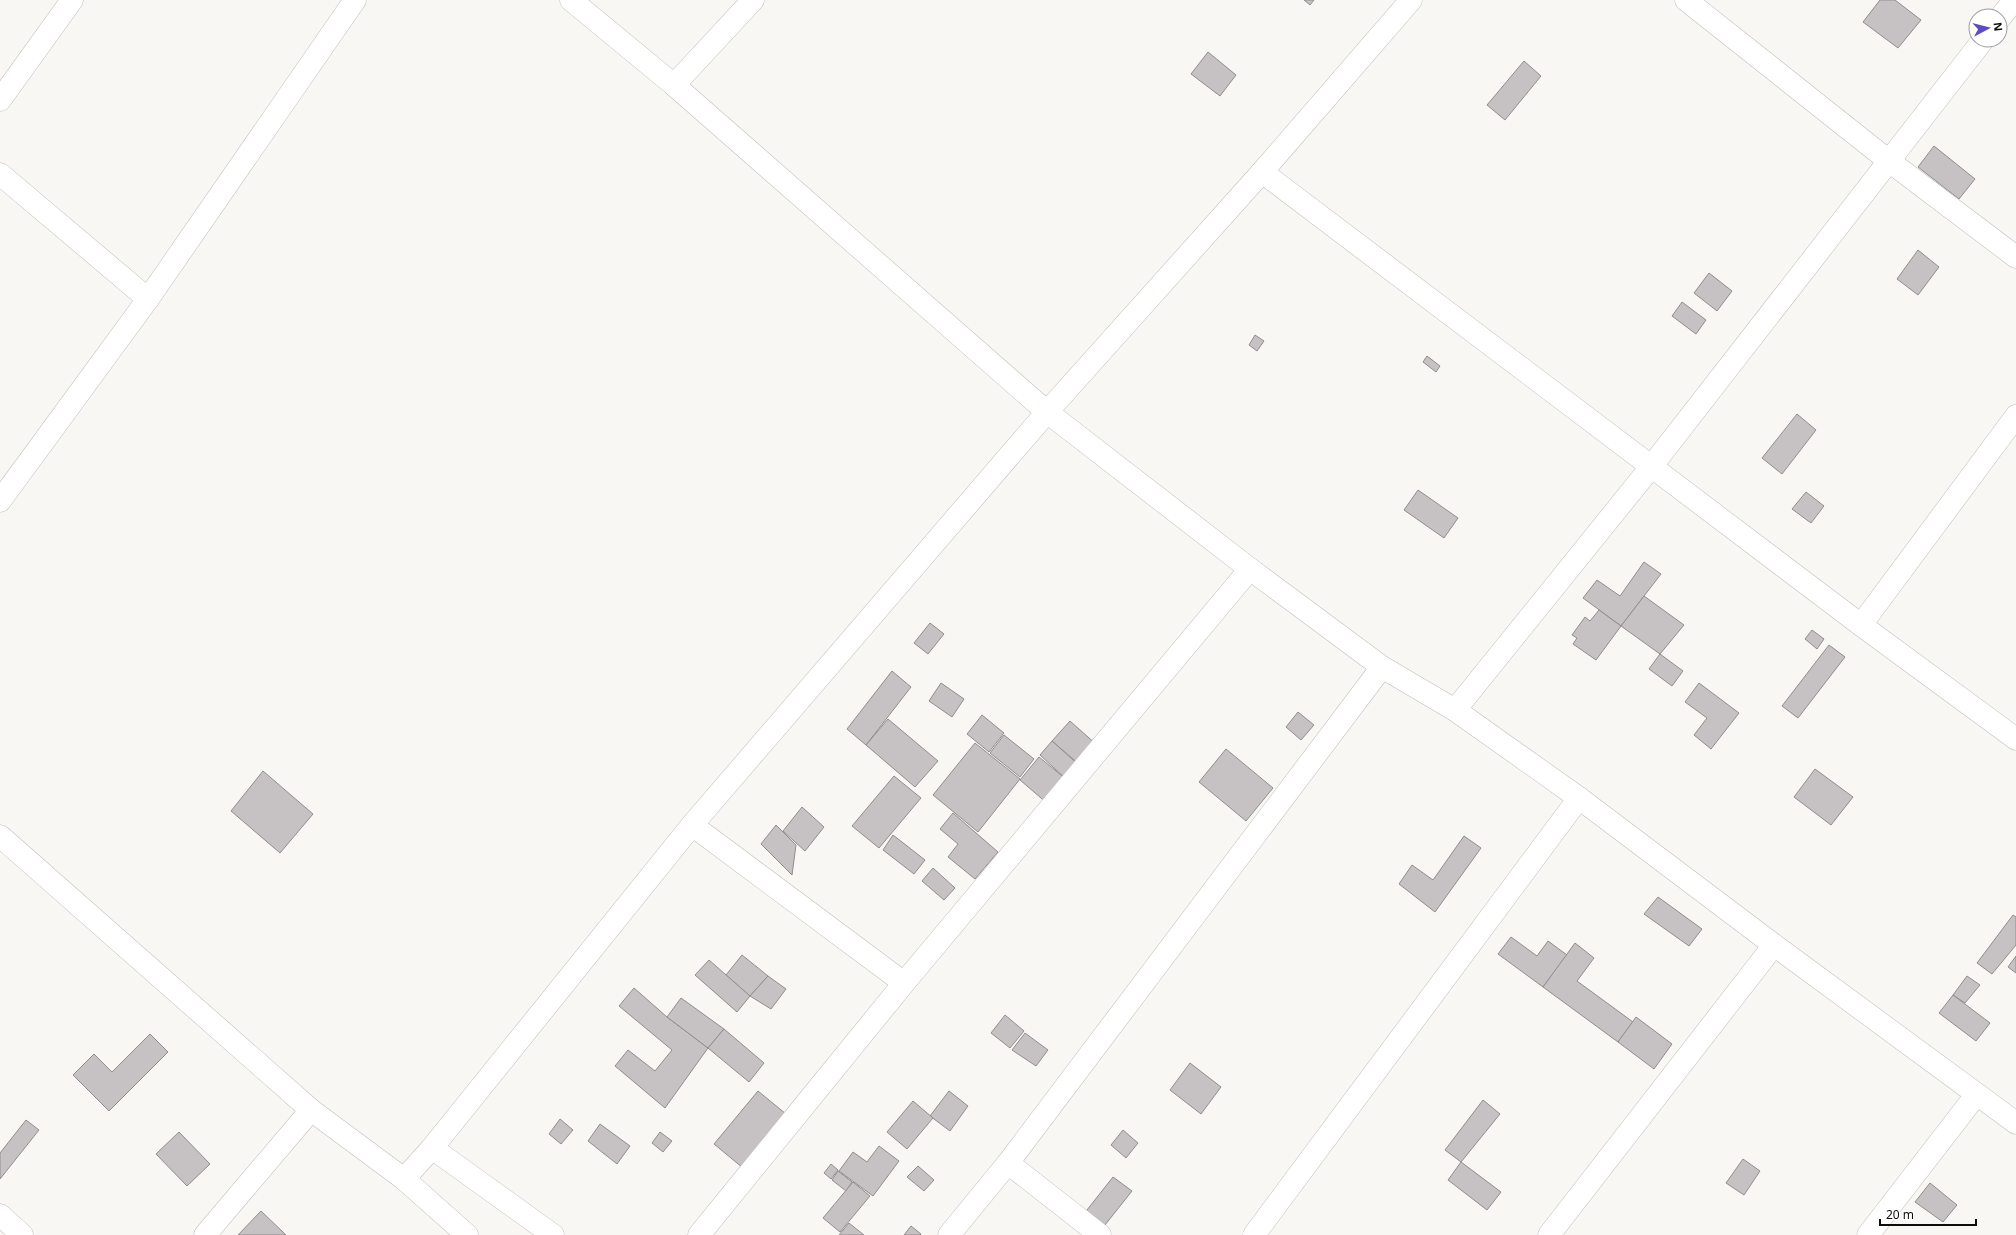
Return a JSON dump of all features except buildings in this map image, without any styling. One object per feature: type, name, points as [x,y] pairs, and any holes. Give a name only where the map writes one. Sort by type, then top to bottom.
[{"type":"street","points":[[0,100],[72,0]]},
{"type":"street","points":[[0,501],[148,299],[355,0]]},
{"type":"street","points":[[571,0],[674,85],[1047,412],[1250,569],[1382,667],[1455,710],[1579,798],[1774,945],[2016,1123]]},
{"type":"street","points":[[674,85],[753,0]]},
{"type":"street","points":[[404,1179],[432,1148],[692,825],[1047,412],[1262,172],[1411,0]]},
{"type":"street","points":[[1686,0],[1889,161],[2016,257]]},
{"type":"street","points":[[2008,8],[2014,0]]},
{"type":"street","points":[[1455,710],[1651,467],[1977,48]]},
{"type":"street","points":[[1262,172],[1861,625],[2016,739]]},
{"type":"street","points":[[0,174],[148,299]]},
{"type":"street","points":[[1861,625],[2016,416]]},
{"type":"street","points":[[699,1235],[904,983],[1250,569]]},
{"type":"street","points":[[949,1235],[1008,1163],[1382,667]]},
{"type":"street","points":[[1254,1235],[1579,798]]},
{"type":"street","points":[[692,825],[904,983]]},
{"type":"street","points":[[0,836],[311,1110],[404,1179],[467,1235]]},
{"type":"street","points":[[1549,1235],[1774,945]]},
{"type":"street","points":[[1868,1235],[1976,1095]]},
{"type":"street","points":[[205,1235],[311,1110]]},
{"type":"street","points":[[432,1148],[553,1235]]},
{"type":"street","points":[[1008,1163],[1100,1235]]},
{"type":"street","points":[[0,1215],[22,1235]]}]
